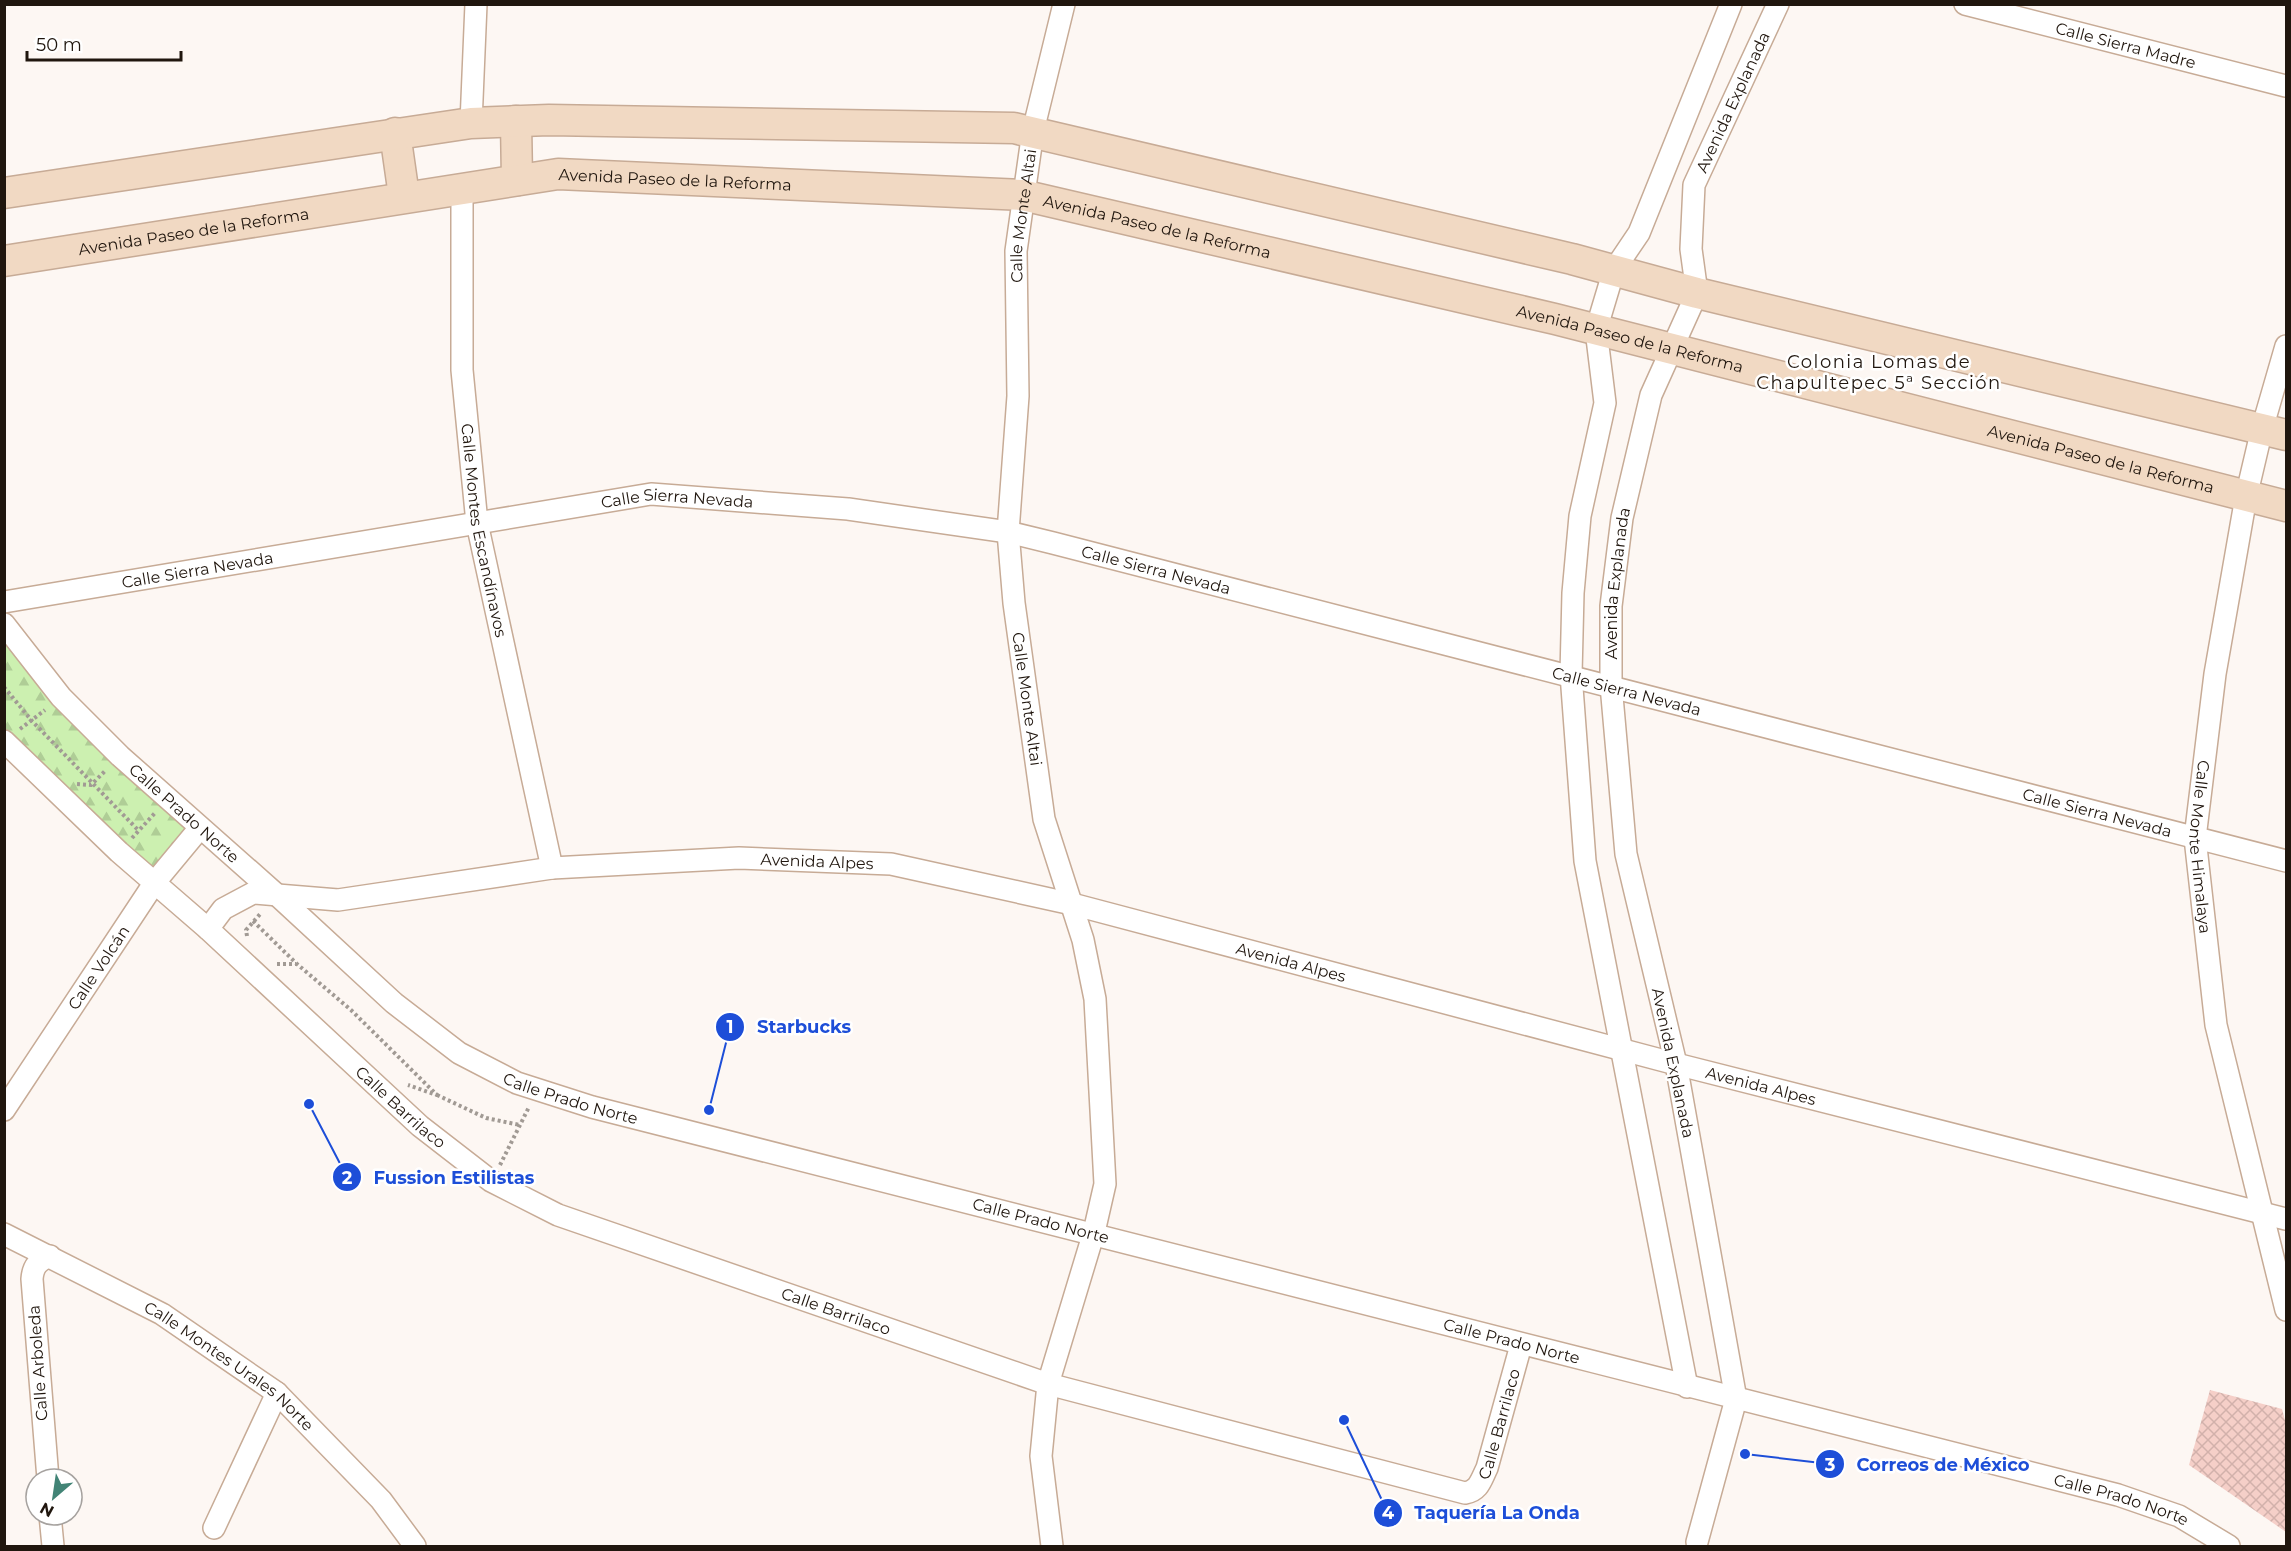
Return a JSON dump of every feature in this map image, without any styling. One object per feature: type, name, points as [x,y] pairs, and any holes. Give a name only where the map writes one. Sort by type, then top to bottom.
[{"type":"main road","points":[[516,121],[517,180]]},
{"type":"main road","points":[[4,193],[471,123],[516,121],[1002,128],[1033,132],[1614,270],[1697,293],[2274,432]]},
{"type":"main road","points":[[395,134],[404,196]]},
{"type":"main road","name":"Avenida Paseo de la Reforma","points":[[4,261],[404,196],[558,174],[1022,195],[1673,348],[2286,506]]},
{"type":"street","points":[[471,123],[476,4]]},
{"type":"street","name":"Calle Monte Altai","points":[[1052,1546],[1041,1456],[1048,1384],[1094,1233],[1105,1184],[1095,999],[1083,940],[1044,819],[1014,603],[1008,532],[1018,396],[1016,251],[1022,195],[1033,132],[1064,4]]},
{"type":"street","name":"Avenida Explanada","points":[[1687,1387],[1585,861],[1570,674],[1573,593],[1580,516],[1605,403],[1596,330],[1614,270],[1639,233],[1731,4]]},
{"type":"street","name":"Avenida Explanada","points":[[1736,1399],[1676,1064],[1626,854],[1611,685],[1611,606],[1622,518],[1651,395],[1697,293],[1690,249],[1694,185],[1778,4]]},
{"type":"street","name":"Calle Sierra Madre","points":[[1965,4],[2286,86]]},
{"type":"street","name":"Calle Montes Escandínavos","points":[[462,187],[462,370],[477,523],[552,868]]},
{"type":"street","name":"Calle Monte Himalaya","points":[[2286,346],[2274,432],[2246,497],[2215,675],[2195,838],[2216,1025],[2286,1310]]},
{"type":"street","name":"Calle Sierra Nevada","points":[[4,602],[651,494],[848,509],[1008,532],[1570,674],[2286,861]]},
{"type":"street","name":"Calle Prado Norte","points":[[4,624],[61,698],[199,829],[272,903],[459,1053],[517,1083],[592,1107],[1094,1233],[1521,1346],[2118,1495],[2179,1516],[2229,1546]]},
{"type":"street","points":[[9,737],[46,783],[119,852],[155,882]]},
{"type":"street","name":"Calle Volcán","points":[[4,1110],[155,882],[199,829]]},
{"type":"street","name":"Avenida Alpes","points":[[208,929],[224,909],[238,899],[253,893],[272,903],[338,900],[552,868],[739,858],[891,864],[1072,904],[1676,1064],[2286,1219]]},
{"type":"street","name":"Calle Barrilaco","points":[[155,882],[420,1126],[491,1181],[558,1215],[1048,1384],[1466,1493],[1473,1492],[1478,1486],[1486,1468],[1521,1346]]},
{"type":"street","name":"Calle Montes Urales Norte","points":[[4,1234],[162,1314],[277,1393],[381,1500],[415,1546]]},
{"type":"street","name":"Calle Arboleda","points":[[47,1467],[32,1279],[33,1269],[39,1261],[50,1256]]},
{"type":"street","points":[[214,1528],[277,1393]]},
{"type":"street","points":[[1697,1542],[1736,1399]]},
{"type":"street","points":[[51,1527],[53,1546]]},
{"type":"path","points":[[4,687],[91,785],[139,831]]},
{"type":"path","points":[[9,737],[61,698]]},
{"type":"path","points":[[46,783],[91,785],[120,756]]},
{"type":"path","points":[[119,852],[166,800]]},
{"type":"path","points":[[247,944],[246,930],[272,903]]},
{"type":"path","points":[[253,921],[297,964],[351,1010],[436,1095]]},
{"type":"path","points":[[261,978],[264,964],[297,964]]},
{"type":"path","points":[[405,1084],[436,1095],[486,1118],[520,1125]]},
{"type":"path","points":[[491,1181],[537,1090]]},
{"type":"green space","points":[[4,624],[199,829],[155,882],[5,741]]},
{"type":"building","points":[[2210,1390],[2282,1409],[2286,1424],[2286,1532],[2189,1465]]},
{"type":"place","name":"Fussion Estilistas","points":[[309,1104]]},
{"type":"place","name":"Starbucks","points":[[709,1110]]},
{"type":"place","name":"Taquería La Onda","points":[[1344,1420]]},
{"type":"place","name":"Correos de México","points":[[1745,1454]]},
{"type":"district","name":"Colonia Lomas de Chapultepec 5ª Sección","points":[[1879,372]]}]
